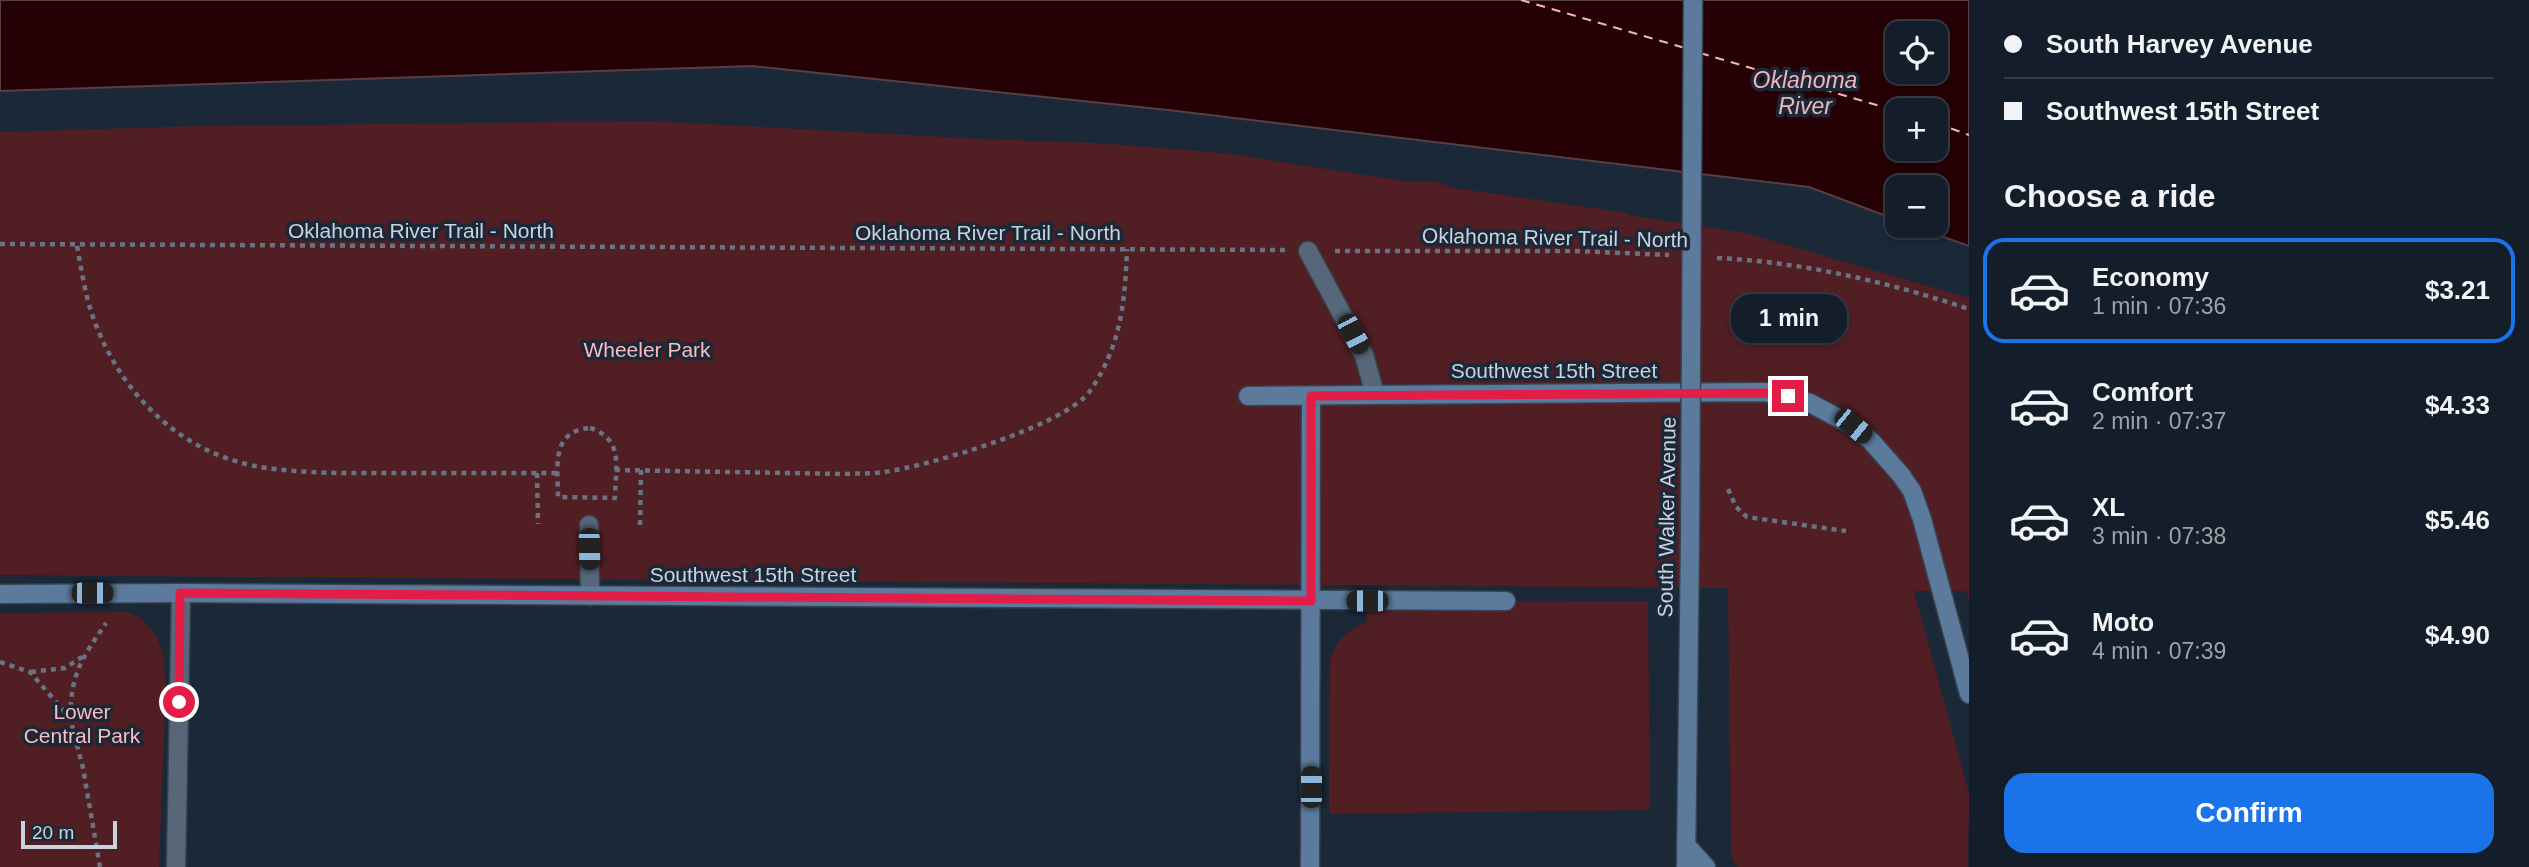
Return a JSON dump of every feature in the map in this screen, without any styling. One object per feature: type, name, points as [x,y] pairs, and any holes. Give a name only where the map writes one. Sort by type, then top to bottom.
[{"type":"street","name":"South Walker Avenue","points":[[1686,867],[1693,0]]},
{"type":"street","points":[[1308,251],[1364,355],[1376,394]]},
{"type":"street","name":"Southwest 15th Street","points":[[1248,396],[1765,393],[1810,403],[1853,426],[1888,458],[1912,491],[1969,694]]},
{"type":"street","points":[[1310,867],[1311,396]]},
{"type":"street","points":[[589,525],[590,596]]},
{"type":"street","points":[[176,867],[180,593]]},
{"type":"street","name":"Southwest 15th Street","points":[[0,594],[1506,601]]},
{"type":"street","points":[[1686,845],[1706,867]]},
{"type":"path","name":"Oklahoma River Trail - North","points":[[0,244],[1576,251],[1670,256]]},
{"type":"path","points":[[77,246],[90,308],[109,354],[122,376],[139,400],[184,438],[200,447],[251,465],[294,471],[558,473]]},
{"type":"path","points":[[615,470],[846,474],[882,472],[923,464],[1021,431],[1064,412],[1079,403],[1089,391],[1118,331],[1125,297],[1127,249]]},
{"type":"path","name":"Oklahoma River Trail - North","points":[[1710,258],[1750,260],[1819,271],[1888,285],[1969,309]]},
{"type":"path","points":[[590,428],[609,438],[614,446],[615,498],[558,497],[558,473],[560,447],[567,436],[580,429],[590,428]]},
{"type":"path","points":[[640,525],[641,470]]},
{"type":"path","points":[[537,473],[538,524]]},
{"type":"path","points":[[1728,489],[1736,506],[1747,517],[1846,531]]},
{"type":"path","points":[[100,867],[83,768],[70,718],[71,686],[82,657],[106,623]]},
{"type":"path","points":[[0,662],[30,672],[49,671],[65,668],[82,657]]},
{"type":"path","points":[[30,672],[70,718]]},
{"type":"green space","name":"Wheeler Park","points":[[652,121],[1097,143],[1223,153],[1404,181],[1432,181],[1455,188],[1746,233],[1969,298],[1969,600],[1966,591],[1914,591],[1969,793],[1968,867],[1737,867],[1731,856],[1728,588],[0,575],[0,132],[198,126]]},
{"type":"green space","points":[[1648,601],[1650,810],[1329,814],[1330,660],[1344,636],[1367,622],[1366,602]]},
{"type":"green space","name":"Lower Central Park","points":[[126,612],[141,618],[155,634],[163,654],[166,685],[159,867],[0,867],[0,613]]},
{"type":"water","name":"Oklahoma River","points":[[0,0],[1969,0],[1969,246],[1947,238],[1948,175],[1885,175],[1885,216],[1809,187],[1168,110],[752,66],[0,91]]},
{"type":"ferry route","points":[[1521,0],[1685,48]]},
{"type":"ferry route","points":[[1700,53],[1885,107]]},
{"type":"ferry route","points":[[1948,127],[1969,135]]},
{"type":"route","points":[[179,702],[180,593],[1311,601],[1311,396],[1765,393],[1788,396]]}]
